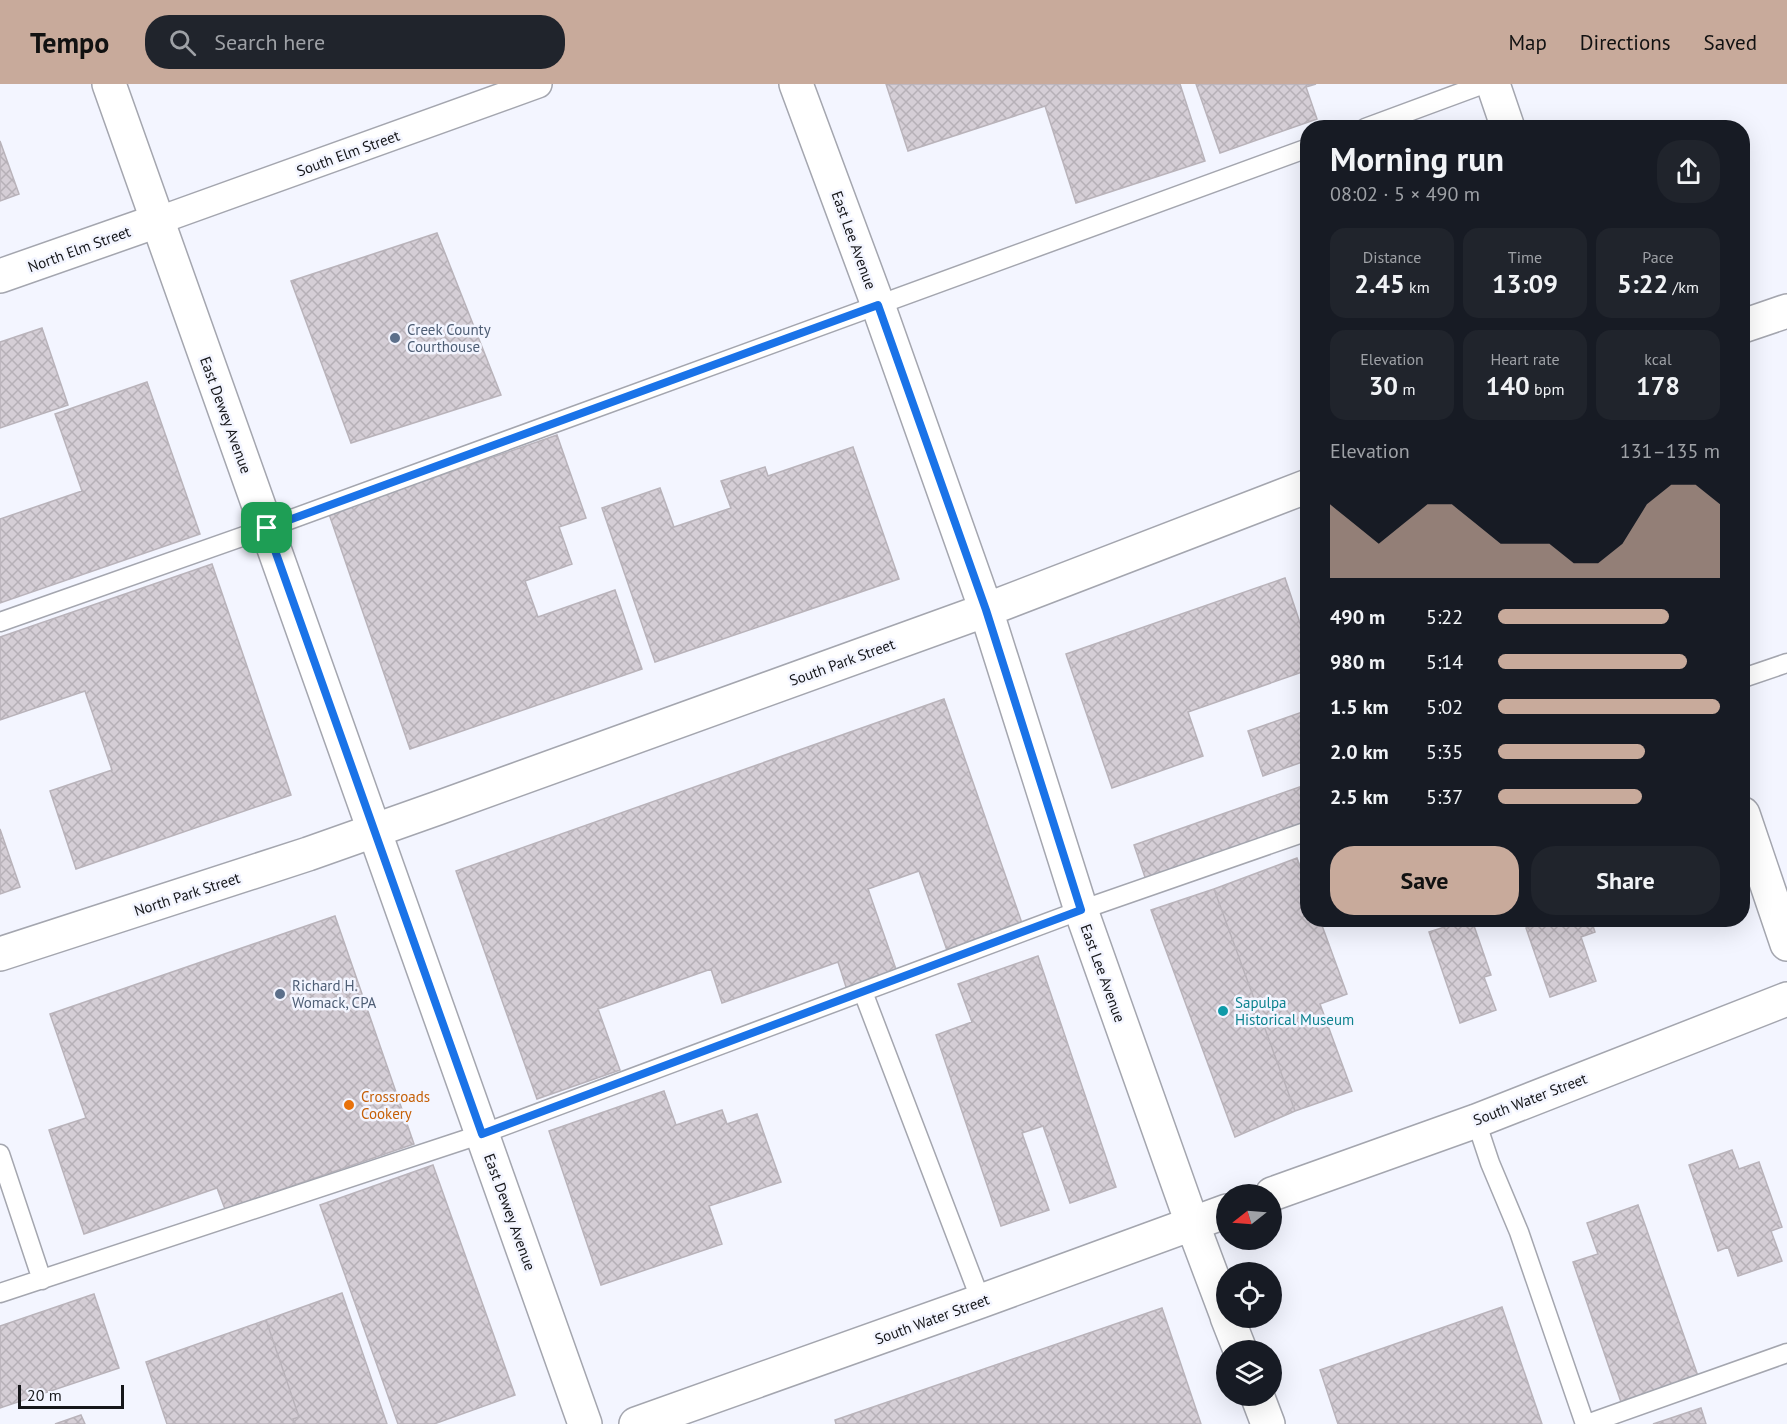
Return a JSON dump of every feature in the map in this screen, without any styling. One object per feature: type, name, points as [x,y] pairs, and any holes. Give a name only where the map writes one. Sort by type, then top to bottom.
[{"type":"street","name":"East Dewey Avenue","points":[[109,84],[585,1424]]},
{"type":"street","name":"South Elm Street","points":[[157,221],[538,84]]},
{"type":"street","name":"East Lee Avenue","points":[[796,84],[878,305],[986,610],[1081,910],[1216,1288]]},
{"type":"street","points":[[1493,84],[1505,120]]},
{"type":"street","name":"North Elm Street","points":[[0,276],[157,221]]},
{"type":"street","points":[[1750,324],[1787,311]]},
{"type":"street","name":"South Park Street","points":[[374,831],[986,610],[1300,489]]},
{"type":"street","name":"North Park Street","points":[[0,954],[374,831]]},
{"type":"street","points":[[1750,835],[1787,944]]},
{"type":"street","name":"South Water Street","points":[[1282,1190],[1476,1121],[1787,999]]},
{"type":"street","name":"South Water Street","points":[[636,1424],[981,1302],[1216,1215]]},
{"type":"street","points":[[1261,1406],[1268,1424]]},
{"type":"lane","points":[[1387,120],[1484,84]]},
{"type":"lane","points":[[0,622],[267,528],[1300,151]]},
{"type":"lane","points":[[1750,676],[1787,663]]},
{"type":"lane","points":[[0,1293],[482,1134],[1081,910],[1300,834]]},
{"type":"lane","points":[[863,992],[981,1302]]},
{"type":"lane","points":[[1476,1121],[1490,1163],[1519,1232],[1586,1424],[1787,1353]]},
{"type":"lane","points":[[0,1154],[42,1280]]},
{"type":"building","points":[[886,84],[1180,84],[1205,161],[1076,203],[1045,106],[908,151]]},
{"type":"building","points":[[1196,84],[1316,84],[1306,87],[1317,119],[1300,120],[1300,125],[1220,153]]},
{"type":"building","points":[[0,141],[19,194],[0,201]]},
{"type":"building","name":"Creek County Courthouse","points":[[437,233],[501,395],[351,443],[291,281]]},
{"type":"building","points":[[42,328],[68,405],[0,428],[0,342]]},
{"type":"building","points":[[147,382],[200,534],[0,603],[0,519],[82,491],[55,414]]},
{"type":"building","points":[[557,435],[586,518],[559,527],[572,564],[525,581],[538,617],[615,590],[642,669],[410,749],[329,514]]},
{"type":"building","points":[[853,447],[899,579],[655,662],[602,508],[660,488],[674,527],[731,508],[721,481],[765,467],[768,476]]},
{"type":"building","points":[[212,564],[291,795],[76,869],[50,791],[112,770],[85,691],[0,720],[0,637]]},
{"type":"building","points":[[1285,578],[1300,623],[1300,673],[1188,712],[1203,756],[1112,788],[1066,654]]},
{"type":"building","points":[[944,699],[1024,929],[949,956],[919,871],[868,889],[897,972],[847,990],[838,962],[722,1003],[711,969],[598,1009],[620,1070],[537,1099],[456,871]]},
{"type":"building","points":[[1300,713],[1300,763],[1263,776],[1248,731]]},
{"type":"building","points":[[1300,787],[1300,831],[1147,883],[1134,845]]},
{"type":"building","points":[[0,829],[20,887],[0,894]]},
{"type":"building","points":[[1297,858],[1300,866],[1300,927],[1323,927],[1347,994],[1320,1004],[1352,1091],[1295,1111],[1214,889]]},
{"type":"building","name":"Sapulpa Historical Museum","points":[[1214,889],[1295,1111],[1235,1137],[1151,910]]},
{"type":"building","points":[[335,916],[414,1144],[225,1209],[217,1188],[84,1234],[49,1130],[86,1118],[50,1014]]},
{"type":"building","points":[[1444,927],[1474,927],[1491,975],[1484,977],[1496,1010],[1460,1023],[1429,932]]},
{"type":"building","points":[[1593,927],[1595,932],[1581,937],[1596,981],[1550,997],[1526,928]]},
{"type":"building","points":[[1038,956],[1116,1187],[1070,1203],[1043,1126],[1022,1133],[1049,1210],[1001,1226],[936,1035],[972,1022],[958,984]]},
{"type":"building","points":[[664,1091],[676,1125],[722,1110],[727,1124],[757,1114],[781,1182],[709,1206],[722,1244],[601,1285],[549,1131]]},
{"type":"building","points":[[1732,1150],[1739,1169],[1759,1162],[1782,1227],[1771,1231],[1782,1261],[1738,1276],[1728,1247],[1718,1251],[1689,1165]]},
{"type":"building","points":[[433,1165],[515,1395],[434,1424],[398,1424],[320,1205]]},
{"type":"building","points":[[1638,1205],[1698,1376],[1621,1402],[1573,1262],[1598,1254],[1587,1223]]},
{"type":"building","points":[[342,1293],[387,1424],[295,1424],[293,1419],[299,1417],[266,1320]]},
{"type":"building","points":[[94,1294],[119,1368],[0,1408],[0,1326]]},
{"type":"building","points":[[1502,1307],[1542,1424],[1338,1424],[1320,1370]]},
{"type":"building","points":[[1162,1308],[1201,1424],[836,1424],[835,1420]]},
{"type":"building","points":[[266,1320],[299,1417],[293,1419],[295,1424],[167,1424],[146,1362]]},
{"type":"building","points":[[1701,1408],[1706,1424],[1653,1424]]},
{"type":"building","points":[[81,1415],[85,1424],[55,1424]]},
{"type":"place","name":"Creek County Courthouse","points":[[395,338]]},
{"type":"place","name":"Richard H. Womack, CPA","points":[[280,994]]},
{"type":"place","name":"Sapulpa Historical Museum","points":[[1223,1011]]},
{"type":"place","name":"Crossroads Cookery","points":[[349,1105]]},
{"type":"route","points":[[878,305],[986,610],[1081,910],[482,1134],[267,528],[878,305]]}]
